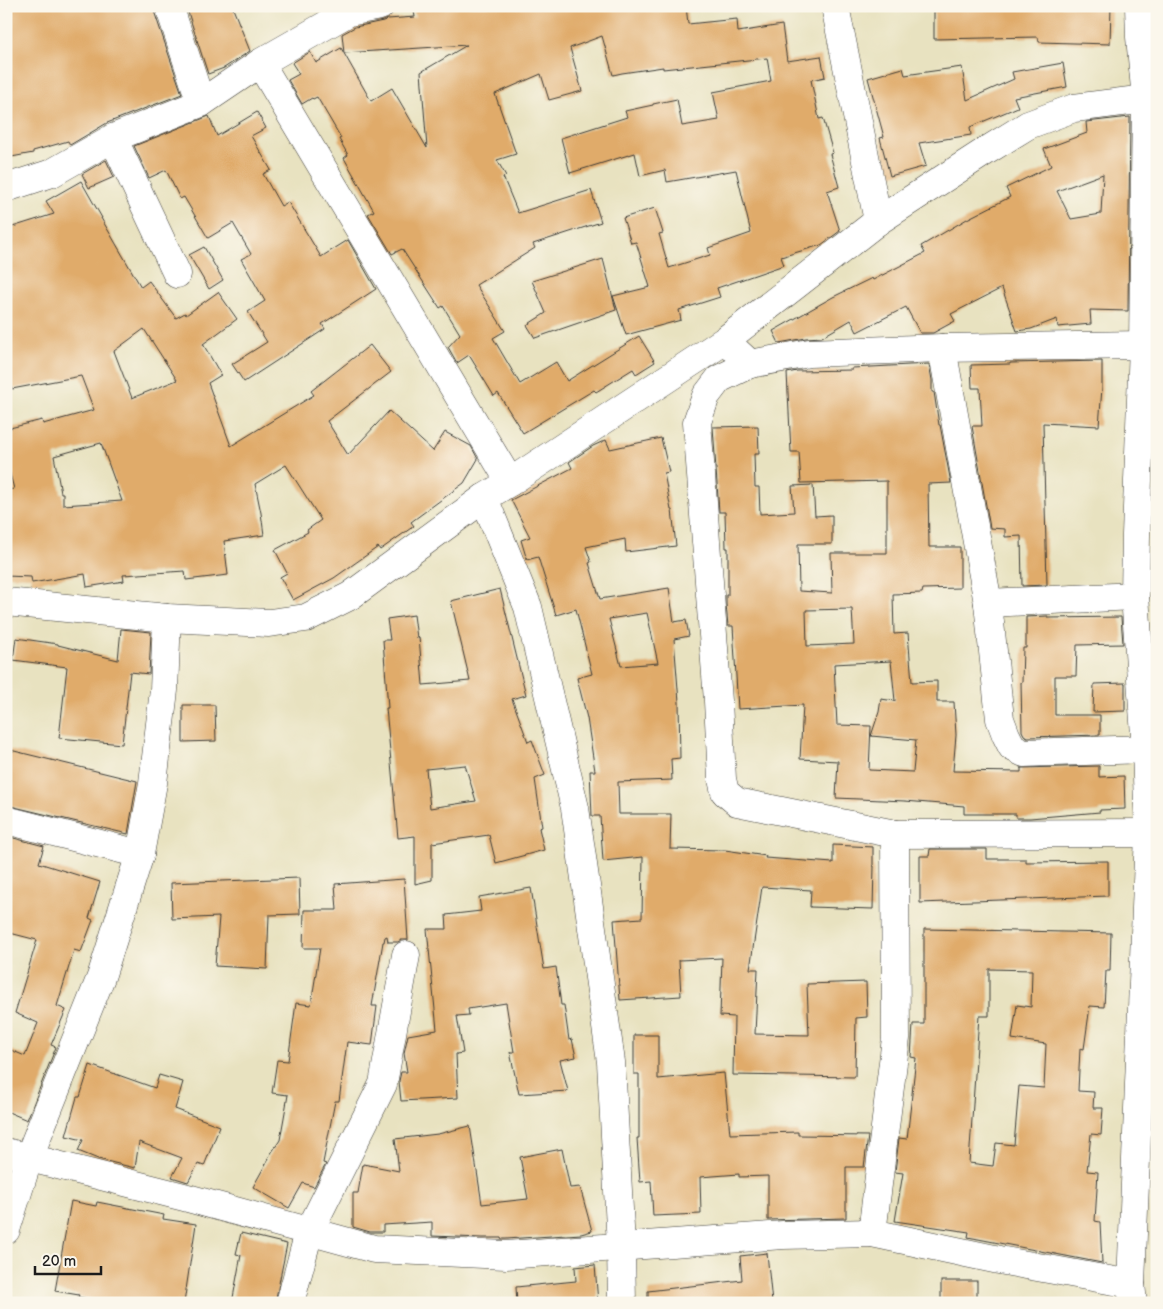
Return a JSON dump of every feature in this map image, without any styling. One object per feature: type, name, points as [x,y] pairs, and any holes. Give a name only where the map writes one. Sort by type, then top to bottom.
[{"type":"street","points":[[169,6],[201,103]]},
{"type":"street","points":[[6,188],[52,173],[112,138],[201,103],[260,63],[350,12],[380,6]]},
{"type":"street","points":[[835,6],[878,222]]},
{"type":"street","points":[[18,1155],[184,1197],[374,1249],[506,1255],[783,1234],[872,1233],[998,1260],[1132,1294],[1149,833],[1146,749],[1135,596],[1146,535],[1143,345],[1151,99],[1140,37],[1139,6]]},
{"type":"street","points":[[260,63],[510,482]]},
{"type":"street","points":[[6,602],[167,618],[269,622],[306,618],[350,596],[484,498],[724,340],[878,222],[986,150],[1028,125],[1074,108],[1151,99]]},
{"type":"street","points":[[112,138],[177,274]]},
{"type":"street","points":[[724,340],[750,364]]},
{"type":"street","points":[[1143,345],[942,348],[809,354],[750,364],[719,378],[706,396],[697,422],[722,779],[725,792],[737,802],[895,834],[1149,833]]},
{"type":"street","points":[[942,348],[988,603],[1000,719],[1012,747],[1024,753],[1146,749]]},
{"type":"street","points":[[484,498],[528,607],[575,808],[611,1062],[621,1246],[622,1303]]},
{"type":"street","points":[[988,603],[1135,596]]},
{"type":"street","points":[[6,1230],[18,1155],[100,977],[140,854],[153,783],[164,690],[167,618]]},
{"type":"street","points":[[6,820],[140,854]]},
{"type":"street","points":[[872,1233],[896,1038],[895,834]]},
{"type":"street","points":[[290,1303],[309,1232],[383,1084],[406,956]]},
{"type":"building","points":[[6,6],[154,6],[154,11],[182,94],[107,123],[70,145],[68,141],[33,151],[33,153],[6,158]]},
{"type":"building","points":[[186,6],[232,6],[250,51],[224,68],[208,74]]},
{"type":"building","points":[[436,6],[686,6],[688,24],[737,19],[738,32],[782,25],[787,61],[821,56],[825,77],[811,80],[819,119],[823,118],[833,153],[830,154],[839,187],[827,191],[840,231],[821,245],[781,257],[784,265],[717,288],[720,297],[679,310],[681,320],[626,335],[613,296],[650,287],[636,242],[631,243],[623,218],[655,208],[663,233],[659,234],[669,268],[710,255],[708,248],[751,233],[736,170],[667,182],[665,170],[640,176],[635,153],[570,173],[561,138],[627,117],[625,111],[677,99],[682,126],[719,120],[713,92],[771,81],[767,58],[663,69],[663,67],[613,75],[602,36],[570,48],[582,91],[549,100],[541,74],[495,94],[516,154],[497,160],[506,176],[503,177],[518,213],[591,190],[601,222],[533,244],[535,248],[476,285],[505,331],[493,338],[520,384],[556,362],[567,381],[639,336],[655,362],[636,374],[633,369],[523,433],[498,393],[494,396],[469,355],[457,363],[448,347],[460,334],[443,306],[440,308],[402,249],[392,254],[368,214],[374,211],[344,158],[348,155],[339,139],[341,138],[317,97],[302,104],[288,80],[299,74],[292,63],[310,52],[316,63],[341,48],[371,101],[392,88],[427,148],[421,72],[467,45],[344,53],[342,34],[355,27],[388,19],[415,17],[414,11]]},
{"type":"building","points":[[934,6],[1111,6],[1110,44],[1039,42],[1038,37],[934,39]]},
{"type":"building","points":[[1063,63],[1067,87],[1014,97],[1018,107],[970,127],[971,135],[919,143],[926,166],[890,176],[880,138],[884,137],[868,78],[903,68],[905,75],[962,67],[967,100],[1014,79],[1012,72]]},
{"type":"building","points":[[257,112],[266,128],[251,136],[271,170],[263,174],[281,206],[288,202],[321,257],[348,240],[376,289],[322,324],[325,329],[244,382],[232,364],[267,342],[248,312],[265,301],[241,259],[251,254],[233,223],[208,238],[184,197],[180,199],[166,170],[149,178],[134,146],[209,116],[217,136]]},
{"type":"building","points":[[1130,117],[1128,311],[1090,310],[1091,324],[1058,327],[1057,319],[1031,329],[1017,331],[1002,288],[951,314],[955,321],[933,333],[920,333],[906,307],[857,332],[851,320],[822,337],[779,343],[773,331],[833,297],[872,278],[873,280],[925,253],[921,246],[1010,197],[1006,188],[1051,166],[1044,149],[1087,133],[1086,122]],"holes":[[[1103,174],[1101,214],[1071,219],[1057,191]]]},
{"type":"building","points":[[106,160],[114,177],[89,188],[82,174]]},
{"type":"building","points":[[81,181],[141,287],[149,281],[176,318],[185,313],[186,315],[218,292],[237,319],[203,344],[221,375],[208,383],[231,446],[314,395],[311,391],[370,345],[391,372],[327,421],[348,455],[389,411],[433,451],[445,432],[471,446],[478,459],[464,483],[411,522],[414,526],[380,550],[378,547],[334,578],[293,600],[280,577],[287,573],[275,550],[308,532],[307,530],[321,520],[286,465],[255,484],[264,535],[224,541],[228,575],[186,580],[185,571],[123,575],[124,581],[87,587],[85,574],[32,583],[31,577],[6,576],[6,490],[14,489],[6,459],[6,429],[42,420],[43,424],[94,410],[81,376],[12,389],[6,373],[6,229],[54,214],[46,201]],"holes":[[[144,329],[177,380],[132,398],[114,351]],[[101,443],[122,501],[63,505],[63,493],[61,493],[54,456]]]},
{"type":"building","points":[[204,247],[223,280],[209,289],[189,255]]},
{"type":"building","points":[[603,259],[616,310],[535,338],[527,325],[546,313],[532,281]]},
{"type":"building","points":[[1102,361],[1099,426],[1043,423],[1047,585],[1022,586],[1021,536],[1005,537],[1005,529],[990,528],[972,426],[982,426],[980,388],[972,388],[971,365]]},
{"type":"building","points":[[929,364],[932,392],[934,392],[951,483],[928,484],[929,547],[960,547],[960,588],[923,589],[922,593],[893,594],[894,634],[908,633],[912,682],[937,681],[937,702],[954,702],[956,735],[953,771],[1021,772],[1021,768],[1099,766],[1099,777],[1124,776],[1125,809],[1016,818],[1016,814],[964,814],[964,806],[836,798],[838,761],[800,759],[803,705],[738,709],[733,626],[728,626],[726,604],[726,595],[728,595],[728,548],[726,548],[725,512],[719,512],[713,427],[758,426],[759,454],[754,454],[755,487],[759,487],[760,514],[794,512],[792,486],[813,485],[815,516],[832,515],[832,544],[798,544],[799,591],[832,593],[831,553],[887,553],[887,481],[801,483],[799,452],[791,452],[787,373],[797,371],[852,370],[852,368]],"holes":[[[852,609],[854,644],[807,646],[806,610]],[[891,661],[895,701],[881,699],[871,736],[916,740],[913,772],[869,770],[871,726],[837,725],[834,664]]]},
{"type":"building","points":[[661,438],[669,472],[664,473],[672,510],[676,546],[626,552],[625,539],[586,547],[600,599],[669,588],[674,622],[686,620],[689,636],[674,639],[679,702],[680,758],[671,759],[672,780],[618,782],[619,814],[671,814],[670,849],[725,850],[766,856],[765,858],[833,863],[833,845],[873,847],[873,909],[810,907],[811,890],[762,887],[750,969],[758,969],[755,1034],[809,1035],[807,984],[866,982],[867,1017],[856,1018],[855,1077],[733,1075],[734,1017],[720,1016],[722,958],[679,960],[681,996],[620,1000],[614,920],[642,918],[643,857],[603,861],[600,816],[592,816],[590,771],[595,771],[587,718],[577,678],[592,674],[576,609],[556,615],[538,557],[527,560],[521,540],[530,537],[511,500],[572,468],[569,462],[593,446],[606,440],[610,449]],"holes":[[[647,613],[658,663],[621,666],[609,619]]]},
{"type":"building","points":[[500,589],[526,695],[512,699],[528,742],[532,740],[545,775],[535,779],[542,827],[539,828],[544,850],[496,863],[489,835],[432,843],[432,880],[415,884],[415,836],[398,838],[386,708],[388,708],[383,640],[390,640],[387,619],[414,615],[417,638],[419,637],[423,685],[470,681],[451,601]],"holes":[[[465,765],[476,801],[430,808],[426,769]]]},
{"type":"building","points":[[1048,616],[1048,618],[1121,617],[1123,644],[1077,645],[1076,676],[1055,676],[1055,715],[1100,715],[1100,735],[1027,737],[1022,731],[1021,682],[1023,648],[1026,648],[1026,617]]},
{"type":"building","points":[[121,629],[151,632],[149,674],[130,672],[122,744],[59,738],[67,667],[13,660],[16,638],[58,644],[118,660]]},
{"type":"building","points":[[1125,683],[1125,711],[1093,712],[1094,684]]},
{"type":"building","points":[[183,705],[215,705],[216,741],[183,742]]},
{"type":"building","points":[[6,749],[137,781],[128,834],[6,805]]},
{"type":"building","points":[[6,836],[44,846],[39,863],[100,882],[89,918],[93,920],[81,952],[74,950],[57,1006],[66,1010],[51,1045],[56,1047],[27,1120],[6,1111],[6,1048],[25,1056],[38,1023],[15,1013],[37,940],[6,932]]},
{"type":"building","points":[[930,849],[987,849],[987,859],[1026,859],[1026,862],[1108,861],[1108,896],[920,903],[920,856],[929,856]]},
{"type":"building","points":[[299,878],[300,914],[269,915],[267,969],[215,966],[219,917],[172,919],[171,883]]},
{"type":"building","points":[[404,879],[408,940],[388,942],[387,936],[383,942],[372,1006],[377,1006],[372,1045],[347,1042],[339,1101],[335,1101],[323,1163],[326,1164],[314,1187],[303,1183],[289,1208],[253,1187],[280,1140],[288,1095],[272,1093],[277,1060],[288,1061],[296,1003],[311,1005],[320,948],[303,948],[304,910],[337,910],[335,884]]},
{"type":"building","points":[[531,888],[544,969],[556,967],[561,1005],[564,1005],[569,1040],[572,1039],[576,1057],[560,1060],[568,1091],[519,1094],[510,1052],[514,1052],[506,1003],[468,1009],[469,1015],[457,1016],[463,1053],[456,1054],[458,1098],[401,1101],[399,1081],[401,1072],[407,1072],[404,1053],[408,1035],[437,1030],[427,929],[447,929],[446,915],[481,911],[479,897]]},
{"type":"building","points":[[924,929],[1111,933],[1110,971],[1106,971],[1104,1007],[1090,1006],[1084,1049],[1080,1048],[1078,1091],[1094,1092],[1093,1108],[1103,1108],[1101,1135],[1091,1134],[1087,1171],[1098,1172],[1095,1221],[1100,1222],[1102,1263],[968,1237],[969,1232],[895,1221],[903,1173],[895,1172],[899,1138],[907,1139],[916,1058],[911,1057],[913,1024],[924,1024]],"holes":[[[989,969],[1032,970],[1031,1007],[1017,1005],[1012,1039],[1046,1044],[1044,1088],[1019,1086],[1014,1145],[996,1143],[993,1166],[969,1163],[979,1016],[989,1016]]]},
{"type":"building","points":[[634,1035],[658,1035],[658,1079],[724,1073],[730,1134],[798,1132],[798,1135],[868,1136],[864,1167],[846,1167],[846,1218],[768,1220],[768,1176],[739,1177],[739,1174],[700,1177],[701,1214],[653,1216],[651,1181],[640,1182],[637,1138],[639,1138],[639,1074],[634,1074]]},
{"type":"building","points":[[90,1065],[155,1088],[159,1075],[183,1082],[175,1109],[220,1126],[204,1166],[198,1164],[188,1182],[172,1177],[182,1158],[139,1142],[135,1168],[98,1159],[78,1151],[83,1140],[66,1136],[77,1097],[80,1097]]},
{"type":"building","points":[[470,1126],[482,1204],[528,1199],[520,1157],[562,1149],[570,1188],[580,1187],[592,1231],[581,1234],[501,1239],[432,1236],[432,1222],[383,1225],[383,1232],[370,1232],[353,1227],[353,1193],[358,1193],[363,1164],[399,1171],[395,1139],[438,1134]]},
{"type":"building","points":[[71,1201],[96,1206],[97,1202],[164,1215],[163,1219],[196,1224],[184,1303],[109,1303],[55,1291]]},
{"type":"building","points":[[241,1233],[287,1244],[275,1303],[232,1303],[241,1255],[236,1254]]},
{"type":"building","points":[[767,1253],[772,1303],[648,1303],[648,1291],[742,1280],[740,1256]]},
{"type":"building","points":[[595,1265],[598,1303],[517,1303],[516,1287],[576,1281],[575,1267]]},
{"type":"building","points":[[941,1281],[977,1281],[977,1303],[941,1303]]}]
